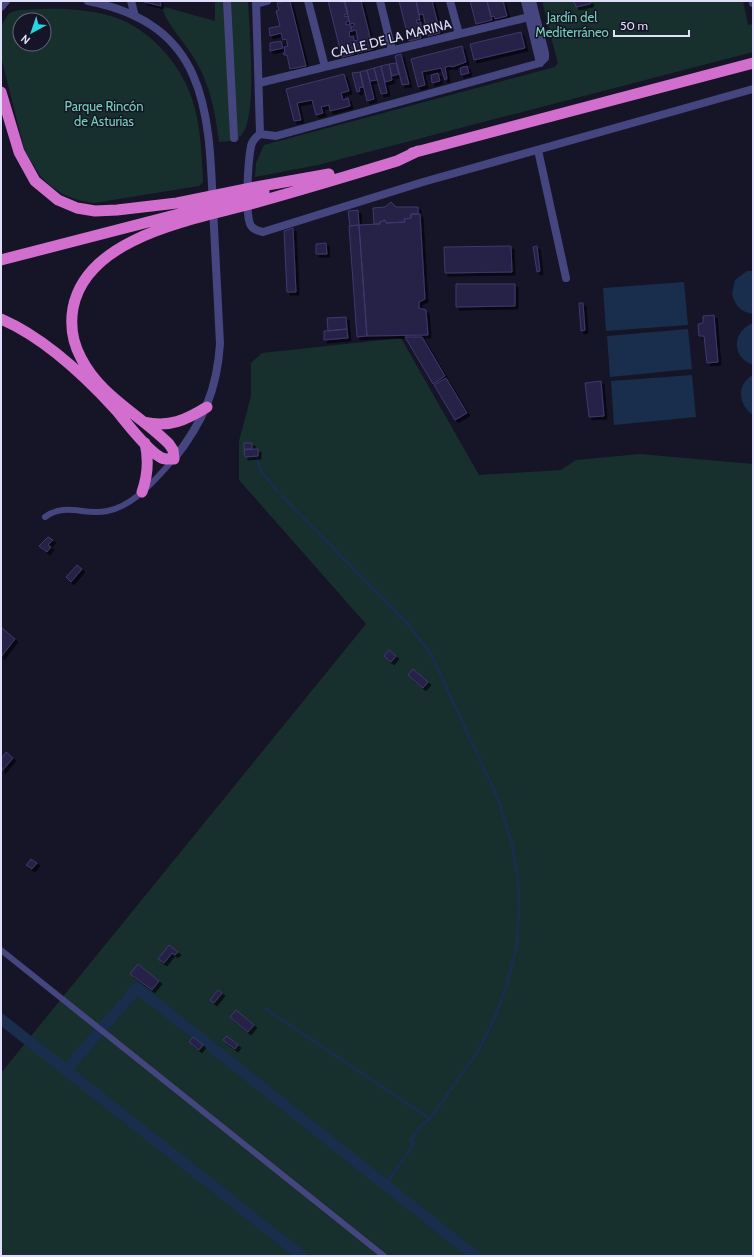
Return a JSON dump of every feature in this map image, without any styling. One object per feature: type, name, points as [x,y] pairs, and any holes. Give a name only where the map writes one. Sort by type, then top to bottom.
[{"type":"highway","points":[[1,260],[753,63]]},
{"type":"highway","points":[[1,92],[24,162],[35,181],[58,200],[77,208],[95,211],[135,209],[197,209]]},
{"type":"highway","points":[[1,319],[15,325],[35,338],[87,381],[160,457],[174,459],[173,450],[169,444],[112,397],[93,376],[81,358],[73,332],[74,303],[82,283],[88,274],[106,257],[197,209],[397,161],[418,151]]},
{"type":"highway","points":[[143,422],[155,425],[175,423],[207,407]]},
{"type":"highway","points":[[142,492],[148,462],[144,442]]},
{"type":"street","points":[[1,7],[6,1]]},
{"type":"street","points":[[88,1],[114,7],[135,16],[168,39],[186,61],[199,86],[206,112],[212,175],[220,344],[217,374],[207,407],[192,434],[174,459]]},
{"type":"street","points":[[131,1],[135,16]]},
{"type":"street","points":[[227,1],[234,138]]},
{"type":"street","points":[[267,1],[256,2],[260,134],[251,146],[248,208],[252,227],[263,232],[369,197],[753,89]]},
{"type":"street","points":[[308,1],[324,67]]},
{"type":"street","points":[[380,1],[392,50]]},
{"type":"street","points":[[450,1],[459,34]]},
{"type":"street","points":[[525,1],[540,63]]},
{"type":"street","points":[[260,134],[276,136],[540,63],[545,58],[545,53],[532,1]]},
{"type":"street","name":"CALLE DE LA MARINA","points":[[259,83],[529,17]]},
{"type":"street","points":[[538,150],[566,278]]},
{"type":"lane","points":[[45,517],[58,509],[65,508],[87,512],[108,511],[132,500],[142,492],[174,459]]},
{"type":"lane","points":[[1,950],[384,1256]]},
{"type":"green space","points":[[215,1],[248,1],[251,51],[251,95],[249,114],[245,129],[239,137],[239,140],[219,142],[213,106],[202,73],[197,62],[171,25],[161,6],[215,21]]},
{"type":"green space","name":"Jardín del Mediterráneo","points":[[542,1],[743,1],[748,25],[753,24],[753,52],[318,165],[255,177],[256,163],[264,145],[555,67],[558,63]]},
{"type":"green space","name":"Parque Rincón de Asturias","points":[[50,9],[87,11],[114,17],[142,31],[166,53],[176,66],[191,94],[199,127],[203,182],[199,186],[94,203],[78,200],[64,195],[51,186],[41,177],[25,152],[1,57],[1,26],[9,13],[12,12],[12,52],[52,52],[52,12],[12,12],[19,10]]},
{"type":"green space","points":[[401,338],[479,475],[561,470],[576,460],[640,454],[753,464],[753,1256],[1,1256],[1,1073],[366,624],[239,480],[239,441],[251,396],[251,363],[262,353]]},
{"type":"water","points":[[747,271],[753,271],[753,314],[745,312],[739,308],[732,294],[735,280]]},
{"type":"water","points":[[684,282],[688,325],[606,331],[603,288]]},
{"type":"water","points":[[753,323],[753,365],[741,356],[737,344],[741,332]]},
{"type":"water","points":[[688,329],[692,369],[610,377],[607,336]]},
{"type":"water","points":[[692,375],[696,417],[614,425],[611,381]]},
{"type":"water","points":[[753,375],[753,415],[744,406],[741,395],[744,384]]},
{"type":"building","points":[[143,1],[160,1],[161,6],[144,2]]},
{"type":"building","points":[[290,1],[306,66],[290,69],[287,55],[284,55],[283,53],[285,52],[284,47],[288,46],[286,39],[283,40],[281,33],[270,36],[269,28],[280,26],[276,11],[279,10],[277,3]]},
{"type":"building","points":[[328,1],[345,2],[348,14],[344,15],[345,17],[348,16],[349,21],[346,22],[346,25],[350,24],[352,31],[349,32],[350,37],[353,36],[356,46],[352,47],[354,54],[342,57]]},
{"type":"building","points":[[344,1],[361,1],[373,49],[357,53],[354,41],[358,40],[356,30],[352,31],[351,27],[354,26],[354,23],[350,24]]},
{"type":"building","points":[[399,1],[416,1],[420,20],[416,20],[417,23],[421,22],[419,27],[422,26],[423,30],[419,30],[421,38],[409,41]]},
{"type":"building","points":[[416,1],[432,1],[440,33],[428,36],[423,14],[419,15]]},
{"type":"building","points":[[470,1],[487,1],[492,20],[476,24]]},
{"type":"building","points":[[487,1],[503,1],[507,16],[495,19],[494,16],[491,17]]},
{"type":"building","points":[[574,1],[591,1],[590,4],[576,7]]},
{"type":"building","points":[[521,32],[525,48],[474,60],[470,44]]},
{"type":"building","points":[[281,41],[283,48],[270,51],[270,43]]},
{"type":"building","points":[[462,46],[466,62],[452,67],[445,67],[447,79],[445,80],[441,68],[422,72],[425,85],[418,87],[411,59]]},
{"type":"building","points":[[401,54],[409,84],[402,85],[395,56]]},
{"type":"building","points":[[396,63],[399,74],[392,76],[389,64]]},
{"type":"building","points":[[389,64],[392,80],[385,82],[381,66]]},
{"type":"building","points":[[381,66],[387,93],[381,94],[374,68]]},
{"type":"building","points":[[467,66],[469,73],[461,75],[460,68]]},
{"type":"building","points":[[374,68],[377,80],[370,81],[367,70]]},
{"type":"building","points":[[367,70],[374,99],[367,101],[360,72]]},
{"type":"building","points":[[360,72],[363,87],[359,88],[360,91],[357,92],[352,73]]},
{"type":"building","points":[[438,73],[440,81],[432,83],[431,75]]},
{"type":"building","points":[[344,74],[349,91],[341,93],[343,100],[348,98],[350,106],[330,111],[329,105],[321,107],[323,113],[316,115],[312,100],[297,103],[301,120],[294,121],[286,89]]},
{"type":"building","points":[[391,202],[396,207],[418,207],[418,214],[411,214],[411,218],[404,219],[405,222],[386,223],[385,220],[380,222],[380,224],[374,224],[373,208],[385,207]]},
{"type":"building","points":[[358,210],[359,225],[350,226],[348,211]]},
{"type":"building","points":[[411,214],[420,214],[425,299],[419,302],[419,308],[426,310],[428,335],[367,336],[359,225],[380,224],[380,222],[385,220],[386,223],[405,222],[404,219],[411,218]]},
{"type":"building","points":[[359,225],[367,336],[357,337],[349,226]]},
{"type":"building","points":[[293,228],[296,292],[287,292],[284,231]]},
{"type":"building","points":[[326,243],[327,254],[316,254],[316,244]]},
{"type":"building","points":[[511,246],[512,272],[445,273],[444,247]]},
{"type":"building","points":[[537,246],[540,271],[537,272],[533,247]]},
{"type":"building","points":[[456,284],[515,284],[515,306],[456,307]]},
{"type":"building","points":[[579,303],[583,303],[585,330],[581,331]]},
{"type":"building","points":[[714,315],[718,362],[707,363],[704,336],[699,336],[698,324],[703,323],[703,316]]},
{"type":"building","points":[[346,317],[347,329],[328,331],[327,318]]},
{"type":"building","points":[[347,329],[348,338],[324,340],[324,331]]},
{"type":"building","points":[[405,337],[422,337],[445,376],[433,384]]},
{"type":"building","points":[[446,378],[467,413],[455,420],[434,385]]},
{"type":"building","points":[[601,381],[604,416],[589,417],[585,383]]},
{"type":"building","points":[[244,443],[252,443],[252,449],[244,449]]},
{"type":"building","points":[[258,449],[258,456],[245,457],[244,450]]},
{"type":"building","points":[[48,537],[53,540],[48,545],[51,547],[47,552],[39,546]]},
{"type":"building","points":[[77,565],[82,569],[71,582],[66,577]]},
{"type":"building","points":[[1,627],[15,639],[1,657]]},
{"type":"building","points":[[389,650],[396,656],[391,662],[384,656]]},
{"type":"building","points":[[413,669],[428,682],[423,688],[408,675]]},
{"type":"building","points":[[6,752],[13,758],[2,771],[1,759]]},
{"type":"building","points":[[31,859],[37,863],[32,869],[26,865]]},
{"type":"building","points":[[169,945],[178,952],[175,955],[172,953],[164,963],[158,959]]},
{"type":"building","points":[[138,964],[159,981],[152,990],[130,974]]},
{"type":"building","points":[[218,990],[222,993],[214,1003],[210,1000]]},
{"type":"building","points":[[236,1010],[254,1025],[248,1032],[230,1017]]},
{"type":"building","points":[[227,1036],[238,1045],[235,1049],[223,1040]]},
{"type":"building","points":[[193,1037],[203,1045],[199,1050],[189,1042]]},
{"type":"waterway","points":[[257,456],[260,470],[278,492]]},
{"type":"waterway","points":[[282,496],[407,623],[431,654],[498,799],[512,844],[518,877],[519,912],[516,948],[507,985],[494,1019],[478,1051],[430,1119],[421,1126],[410,1142],[414,1144],[385,1185]]},
{"type":"waterway","points":[[66,1070],[137,988],[475,1256]]},
{"type":"waterway","points":[[266,1009],[430,1119]]},
{"type":"waterway","points":[[1,1019],[302,1256]]}]
